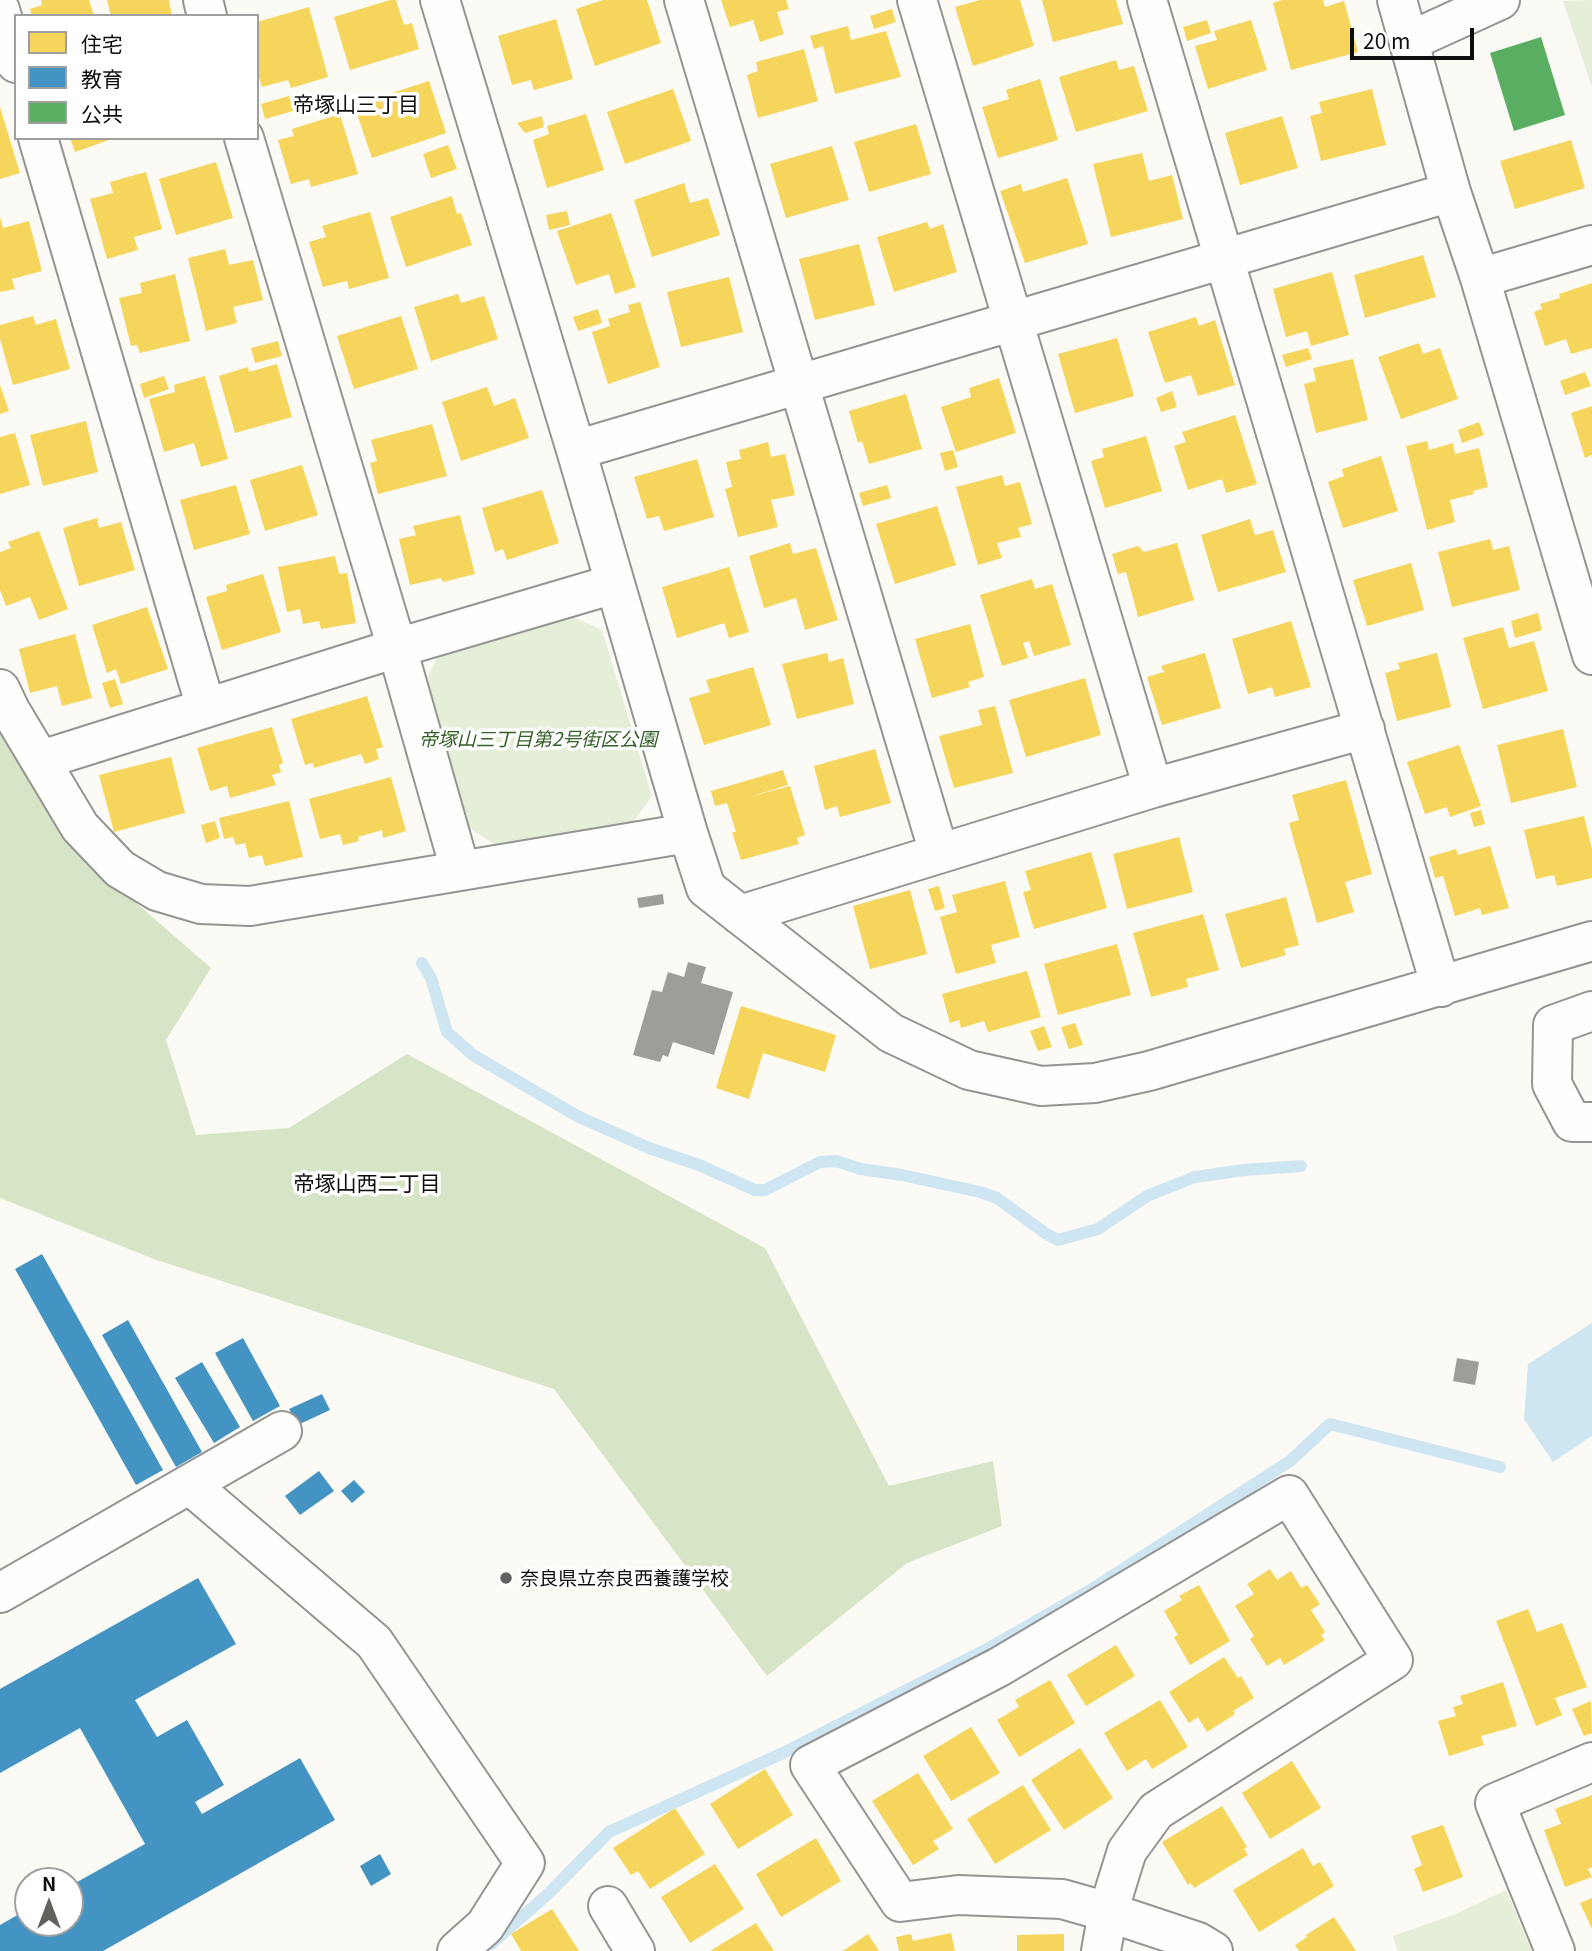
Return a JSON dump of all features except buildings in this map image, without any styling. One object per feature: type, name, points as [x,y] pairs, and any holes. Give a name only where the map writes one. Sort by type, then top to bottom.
[{"type":"street","points":[[440,0],[706,888],[891,1033],[969,1070],[1041,1086],[1095,1083],[1149,1071],[1592,941]]},
{"type":"street","points":[[684,0],[939,853]]},
{"type":"street","points":[[917,0],[1153,788]]},
{"type":"street","points":[[1147,0],[1441,987]]},
{"type":"street","points":[[1397,0],[1451,192],[1480,278],[1592,655]]},
{"type":"street","points":[[1410,41],[1500,0]]},
{"type":"street","points":[[0,10],[14,56]]},
{"type":"street","points":[[39,140],[206,708]]},
{"type":"street","points":[[245,140],[397,648],[460,869]]},
{"type":"street","points":[[576,450],[1451,192]]},
{"type":"street","points":[[1480,278],[1592,245]]},
{"type":"street","points":[[41,760],[397,648],[614,584]]},
{"type":"street","points":[[0,689],[9,710],[80,827],[120,869],[157,891],[201,904],[250,906],[688,833]]},
{"type":"street","points":[[740,915],[1153,788],[1366,729]]},
{"type":"street","points":[[1592,1011],[1553,1025],[1552,1084],[1572,1122],[1592,1122]]},
{"type":"street","points":[[0,1593],[282,1431]]},
{"type":"street","points":[[190,1485],[374,1642],[525,1863],[485,1926],[457,1951]]},
{"type":"street","points":[[1101,1951],[1108,1912],[1127,1851],[1156,1811],[1393,1660],[1289,1495],[999,1667],[810,1765],[900,1902],[958,1895],[1062,1899],[1108,1912],[1198,1942],[1213,1951]]},
{"type":"street","points":[[1555,1951],[1495,1803],[1592,1762]]},
{"type":"street","points":[[608,1906],[635,1951]]},
{"type":"green space","points":[[1592,0],[1592,87],[1563,1]]},
{"type":"green space","name":"帝塚山三丁目第2号街区公園","points":[[573,617],[602,630],[652,796],[634,821],[496,845],[468,827],[425,682],[438,656]]},
{"type":"green space","points":[[0,734],[67,843],[211,968],[166,1040],[196,1135],[289,1128],[407,1054],[765,1248],[889,1486],[993,1461],[1002,1526],[907,1563],[767,1676],[554,1389],[154,1259],[0,1198]]},
{"type":"green space","points":[[1506,1890],[1532,1951],[1398,1951],[1393,1936],[1456,1914]]},
{"type":"water","points":[[1592,1323],[1592,1436],[1553,1462],[1524,1419],[1528,1364]]},
{"type":"waterway","points":[[422,963],[431,978],[447,1032],[473,1055],[577,1116],[755,1190],[765,1190],[820,1162],[836,1161],[861,1169],[902,1175],[997,1198],[1058,1240],[1098,1229],[1147,1196],[1195,1177],[1301,1166]]},
{"type":"waterway","points":[[491,1944],[548,1894],[609,1832],[783,1753],[989,1648],[1092,1589],[1290,1461],[1330,1424],[1500,1467]]},
{"type":"place","name":"奈良県立奈良西養護学校","points":[[506,1578]]},
{"type":"district","name":"帝塚山三丁目","points":[[356,104]]},
{"type":"district","name":"帝塚山西二丁目","points":[[367,1183]]}]
